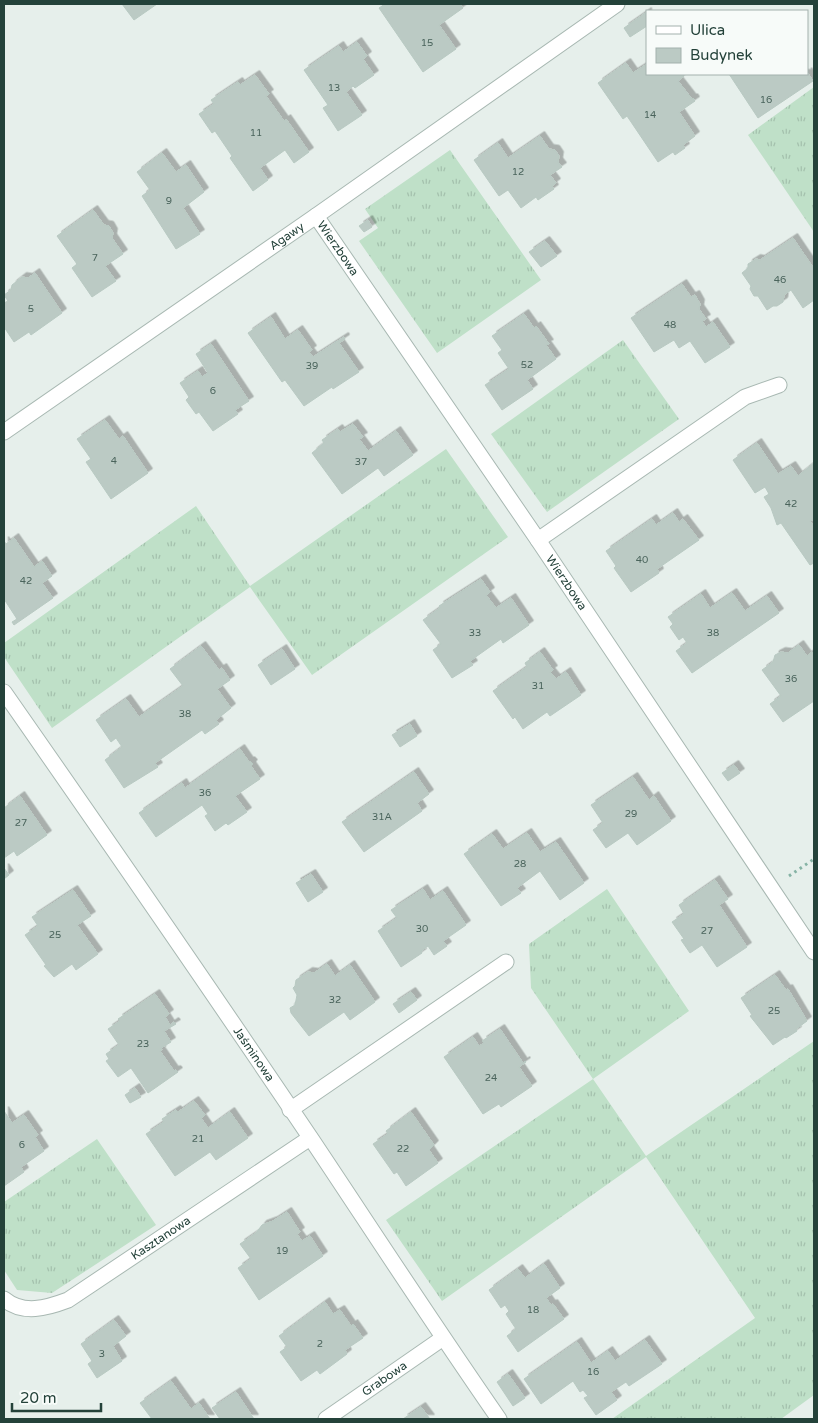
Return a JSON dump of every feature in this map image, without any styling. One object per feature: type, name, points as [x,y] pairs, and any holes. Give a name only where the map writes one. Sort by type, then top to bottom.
[{"type":"street","name":"Agawy","points":[[4,432],[316,216],[617,4]]},
{"type":"street","name":"Wierzbowa","points":[[316,216],[538,540],[814,952]]},
{"type":"street","points":[[538,540],[745,397],[779,384]]},
{"type":"street","name":"Jaśminowa","points":[[4,692],[310,1138],[499,1419]]},
{"type":"street","points":[[290,1110],[506,962]]},
{"type":"street","name":"Kasztanowa","points":[[4,1299],[10,1305],[27,1309],[46,1308],[68,1300],[310,1138]]},
{"type":"street","name":"Grabowa","points":[[326,1419],[443,1338]]},
{"type":"path","points":[[772,888],[814,859]]},
{"type":"green space","points":[[814,87],[814,232],[748,135]]},
{"type":"green space","points":[[450,150],[541,280],[437,353],[359,241],[378,228],[365,209]]},
{"type":"green space","points":[[623,340],[679,419],[547,512],[491,434]]},
{"type":"green space","points":[[446,449],[508,537],[312,675],[250,587],[52,728],[4,657],[4,643],[196,506],[250,586]]},
{"type":"green space","points":[[607,889],[689,1011],[593,1079],[531,988],[529,944]]},
{"type":"green space","points":[[814,1041],[814,1395],[781,1419],[612,1419],[755,1318],[646,1157],[442,1301],[386,1220],[593,1079],[646,1156]]},
{"type":"green space","points":[[97,1139],[156,1225],[52,1293],[17,1290],[4,1270],[4,1202]]},
{"type":"building","points":[[122,4],[157,4],[134,20]]},
{"type":"building","points":[[385,4],[460,4],[463,8],[439,25],[456,49],[423,72],[379,8]]},
{"type":"building","points":[[646,13],[646,27],[630,37],[624,28]]},
{"type":"building","points":[[357,42],[367,56],[363,59],[374,75],[346,92],[362,115],[338,131],[323,108],[328,105],[304,70],[339,46],[343,52]]},
{"type":"building","points":[[626,63],[633,73],[646,65],[646,75],[683,75],[678,81],[695,101],[679,112],[695,136],[683,145],[685,148],[675,155],[673,152],[658,162],[627,116],[623,119],[598,83]]},
{"type":"building","points":[[808,74],[813,81],[758,118],[730,75]]},
{"type":"building","points":[[255,75],[269,94],[266,96],[284,121],[286,119],[309,152],[294,163],[285,150],[260,168],[268,180],[253,191],[230,158],[232,156],[215,131],[212,133],[199,114],[214,104],[211,100],[238,82],[240,85]]},
{"type":"building","points":[[540,136],[549,149],[555,150],[559,156],[558,162],[562,167],[550,175],[556,183],[552,186],[554,189],[538,200],[536,197],[521,208],[508,190],[499,196],[474,160],[498,143],[508,158]]},
{"type":"building","points":[[162,153],[176,172],[186,165],[204,192],[183,208],[200,234],[176,249],[142,196],[150,190],[137,172]]},
{"type":"building","points":[[93,210],[104,225],[109,226],[113,233],[112,238],[123,254],[105,266],[116,281],[92,297],[72,268],[77,264],[57,236]]},
{"type":"building","points":[[368,220],[372,227],[364,232],[359,226]]},
{"type":"building","points":[[793,238],[814,269],[814,300],[803,308],[791,290],[784,295],[783,302],[767,310],[758,296],[754,296],[750,289],[751,286],[742,273],[748,268],[748,264],[756,259],[760,260]]},
{"type":"building","points":[[545,241],[557,256],[541,267],[529,252]]},
{"type":"building","points":[[35,273],[62,313],[31,335],[29,332],[14,342],[4,327],[4,303],[8,301],[4,295],[22,277],[28,278]]},
{"type":"building","points":[[682,284],[691,297],[695,295],[700,304],[699,309],[706,319],[702,321],[706,327],[713,322],[730,347],[705,363],[690,341],[679,348],[674,340],[654,352],[631,318]]},
{"type":"building","points":[[524,314],[534,328],[536,326],[549,344],[546,345],[556,359],[527,380],[533,389],[502,410],[485,385],[509,369],[498,353],[502,350],[492,336]]},
{"type":"building","points":[[271,317],[285,339],[298,330],[312,350],[309,352],[313,357],[344,337],[345,339],[339,343],[359,372],[304,406],[285,380],[282,382],[248,333]]},
{"type":"building","points":[[211,344],[249,401],[235,410],[238,414],[213,431],[199,412],[196,414],[186,400],[189,397],[180,383],[198,371],[202,377],[208,373],[196,354]]},
{"type":"building","points":[[105,420],[119,439],[123,436],[148,473],[111,499],[86,462],[91,459],[77,439]]},
{"type":"building","points":[[353,424],[363,437],[359,439],[368,451],[396,431],[413,455],[384,476],[378,468],[342,494],[312,453],[324,443],[322,440],[338,429],[340,432]]},
{"type":"building","points":[[757,443],[778,474],[791,466],[798,476],[814,463],[814,519],[810,521],[814,527],[814,563],[810,565],[781,523],[777,525],[771,508],[764,497],[769,494],[765,487],[755,493],[733,460]]},
{"type":"building","points":[[673,513],[679,522],[683,519],[699,540],[657,569],[659,573],[631,592],[614,568],[616,566],[606,551],[652,519],[656,525]]},
{"type":"building","points":[[14,538],[34,567],[42,561],[52,576],[42,583],[53,598],[14,625],[12,622],[17,619],[4,599],[4,541],[6,544]]},
{"type":"building","points":[[481,579],[490,592],[486,595],[496,608],[511,598],[529,625],[503,643],[501,639],[470,661],[473,665],[452,678],[433,650],[441,644],[423,620],[440,608],[439,606]]},
{"type":"building","points":[[732,593],[745,611],[767,596],[779,613],[692,673],[676,651],[687,643],[683,637],[679,640],[670,627],[673,624],[668,617],[701,594],[710,608]]},
{"type":"building","points":[[799,645],[807,656],[812,652],[814,654],[814,701],[783,722],[770,704],[781,696],[762,670],[773,662],[775,655],[781,652],[788,653]]},
{"type":"building","points":[[201,646],[219,670],[222,668],[230,680],[217,689],[231,708],[216,720],[219,724],[205,734],[202,730],[155,763],[158,767],[124,788],[105,760],[122,747],[116,738],[111,742],[96,720],[126,699],[139,717],[183,686],[170,669]]},
{"type":"building","points":[[282,649],[295,669],[271,685],[258,665]]},
{"type":"building","points":[[540,652],[553,670],[550,672],[556,679],[566,672],[581,695],[550,716],[547,712],[523,729],[515,717],[513,719],[493,691],[527,667],[525,663]]},
{"type":"building","points":[[410,724],[417,736],[400,747],[392,735]]},
{"type":"building","points":[[240,749],[249,762],[253,764],[251,766],[260,779],[235,796],[247,812],[215,831],[205,816],[208,814],[202,805],[156,837],[139,813],[182,783],[185,788]]},
{"type":"building","points":[[734,765],[740,773],[728,781],[722,773]]},
{"type":"building","points":[[414,772],[429,794],[417,803],[422,811],[364,852],[342,822]]},
{"type":"building","points":[[633,777],[649,800],[654,796],[671,821],[637,845],[628,833],[606,848],[593,830],[603,823],[591,805]]},
{"type":"building","points":[[20,796],[47,835],[17,856],[14,851],[4,858],[4,808]]},
{"type":"building","points":[[527,833],[540,852],[556,842],[584,883],[560,900],[540,871],[517,888],[521,893],[501,906],[464,854],[492,834],[503,849]]},
{"type":"building","points":[[4,868],[9,875],[4,879]]},
{"type":"building","points":[[311,874],[323,892],[308,902],[296,883]]},
{"type":"building","points":[[715,880],[728,899],[719,905],[747,947],[717,967],[702,945],[690,953],[681,940],[684,939],[672,922],[684,914],[679,905]]},
{"type":"building","points":[[423,889],[430,900],[443,891],[466,925],[443,941],[447,946],[434,955],[428,946],[421,951],[422,953],[401,967],[378,931],[397,918],[391,910]]},
{"type":"building","points":[[73,890],[91,916],[77,925],[98,954],[76,970],[72,964],[54,977],[44,966],[46,965],[25,935],[38,926],[32,917]]},
{"type":"building","points":[[327,964],[335,976],[350,965],[375,1002],[350,1020],[344,1012],[309,1036],[291,1013],[290,1008],[295,1005],[297,995],[293,988],[296,980],[308,972],[314,973]]},
{"type":"building","points":[[775,975],[786,990],[788,989],[807,1021],[796,1029],[797,1031],[773,1045],[750,1016],[752,1015],[741,998]]},
{"type":"building","points":[[411,992],[417,1000],[399,1013],[393,1004]]},
{"type":"building","points":[[155,994],[169,1014],[165,1017],[170,1025],[174,1022],[176,1024],[164,1031],[171,1042],[161,1048],[162,1050],[160,1051],[174,1071],[178,1072],[148,1093],[131,1068],[118,1077],[106,1061],[109,1059],[106,1054],[119,1045],[108,1029],[120,1021],[118,1019]]},
{"type":"building","points":[[500,1029],[523,1063],[526,1062],[519,1067],[532,1086],[501,1107],[499,1104],[483,1114],[444,1057],[473,1037],[479,1046],[484,1043],[482,1041]]},
{"type":"building","points":[[135,1088],[141,1097],[130,1103],[125,1095]]},
{"type":"building","points":[[194,1101],[205,1115],[201,1118],[208,1128],[230,1112],[248,1138],[216,1160],[210,1152],[175,1176],[146,1134],[164,1122],[162,1119],[176,1110],[178,1112]]},
{"type":"building","points":[[4,1111],[12,1123],[24,1115],[38,1135],[35,1137],[44,1151],[21,1167],[24,1172],[4,1186]]},
{"type":"building","points":[[411,1112],[434,1145],[429,1150],[438,1163],[406,1186],[397,1172],[394,1174],[373,1144],[388,1134],[386,1131]]},
{"type":"building","points":[[287,1212],[300,1232],[297,1234],[302,1241],[310,1236],[323,1256],[259,1300],[238,1268],[251,1259],[240,1244],[256,1233],[262,1225],[273,1221]]},
{"type":"building","points":[[544,1264],[560,1288],[546,1298],[564,1319],[518,1352],[507,1336],[516,1329],[506,1314],[509,1311],[505,1305],[501,1308],[489,1290],[518,1269],[525,1278]]},
{"type":"building","points":[[325,1302],[333,1314],[340,1310],[351,1326],[353,1324],[363,1338],[345,1350],[347,1354],[320,1374],[317,1370],[301,1381],[280,1352],[287,1347],[279,1336]]},
{"type":"building","points":[[114,1320],[126,1336],[113,1346],[122,1361],[97,1378],[88,1364],[92,1361],[81,1344]]},
{"type":"building","points":[[645,1340],[662,1364],[629,1386],[626,1382],[611,1392],[617,1400],[596,1415],[584,1398],[588,1396],[583,1390],[580,1392],[573,1381],[541,1404],[524,1379],[577,1342],[591,1363],[608,1351],[615,1361]]},
{"type":"building","points":[[508,1374],[525,1398],[513,1406],[497,1382]]},
{"type":"building","points":[[171,1381],[191,1409],[199,1403],[210,1419],[152,1419],[140,1403]]},
{"type":"building","points":[[236,1392],[254,1419],[220,1419],[212,1408]]},
{"type":"building","points":[[421,1407],[430,1419],[403,1419]]}]
